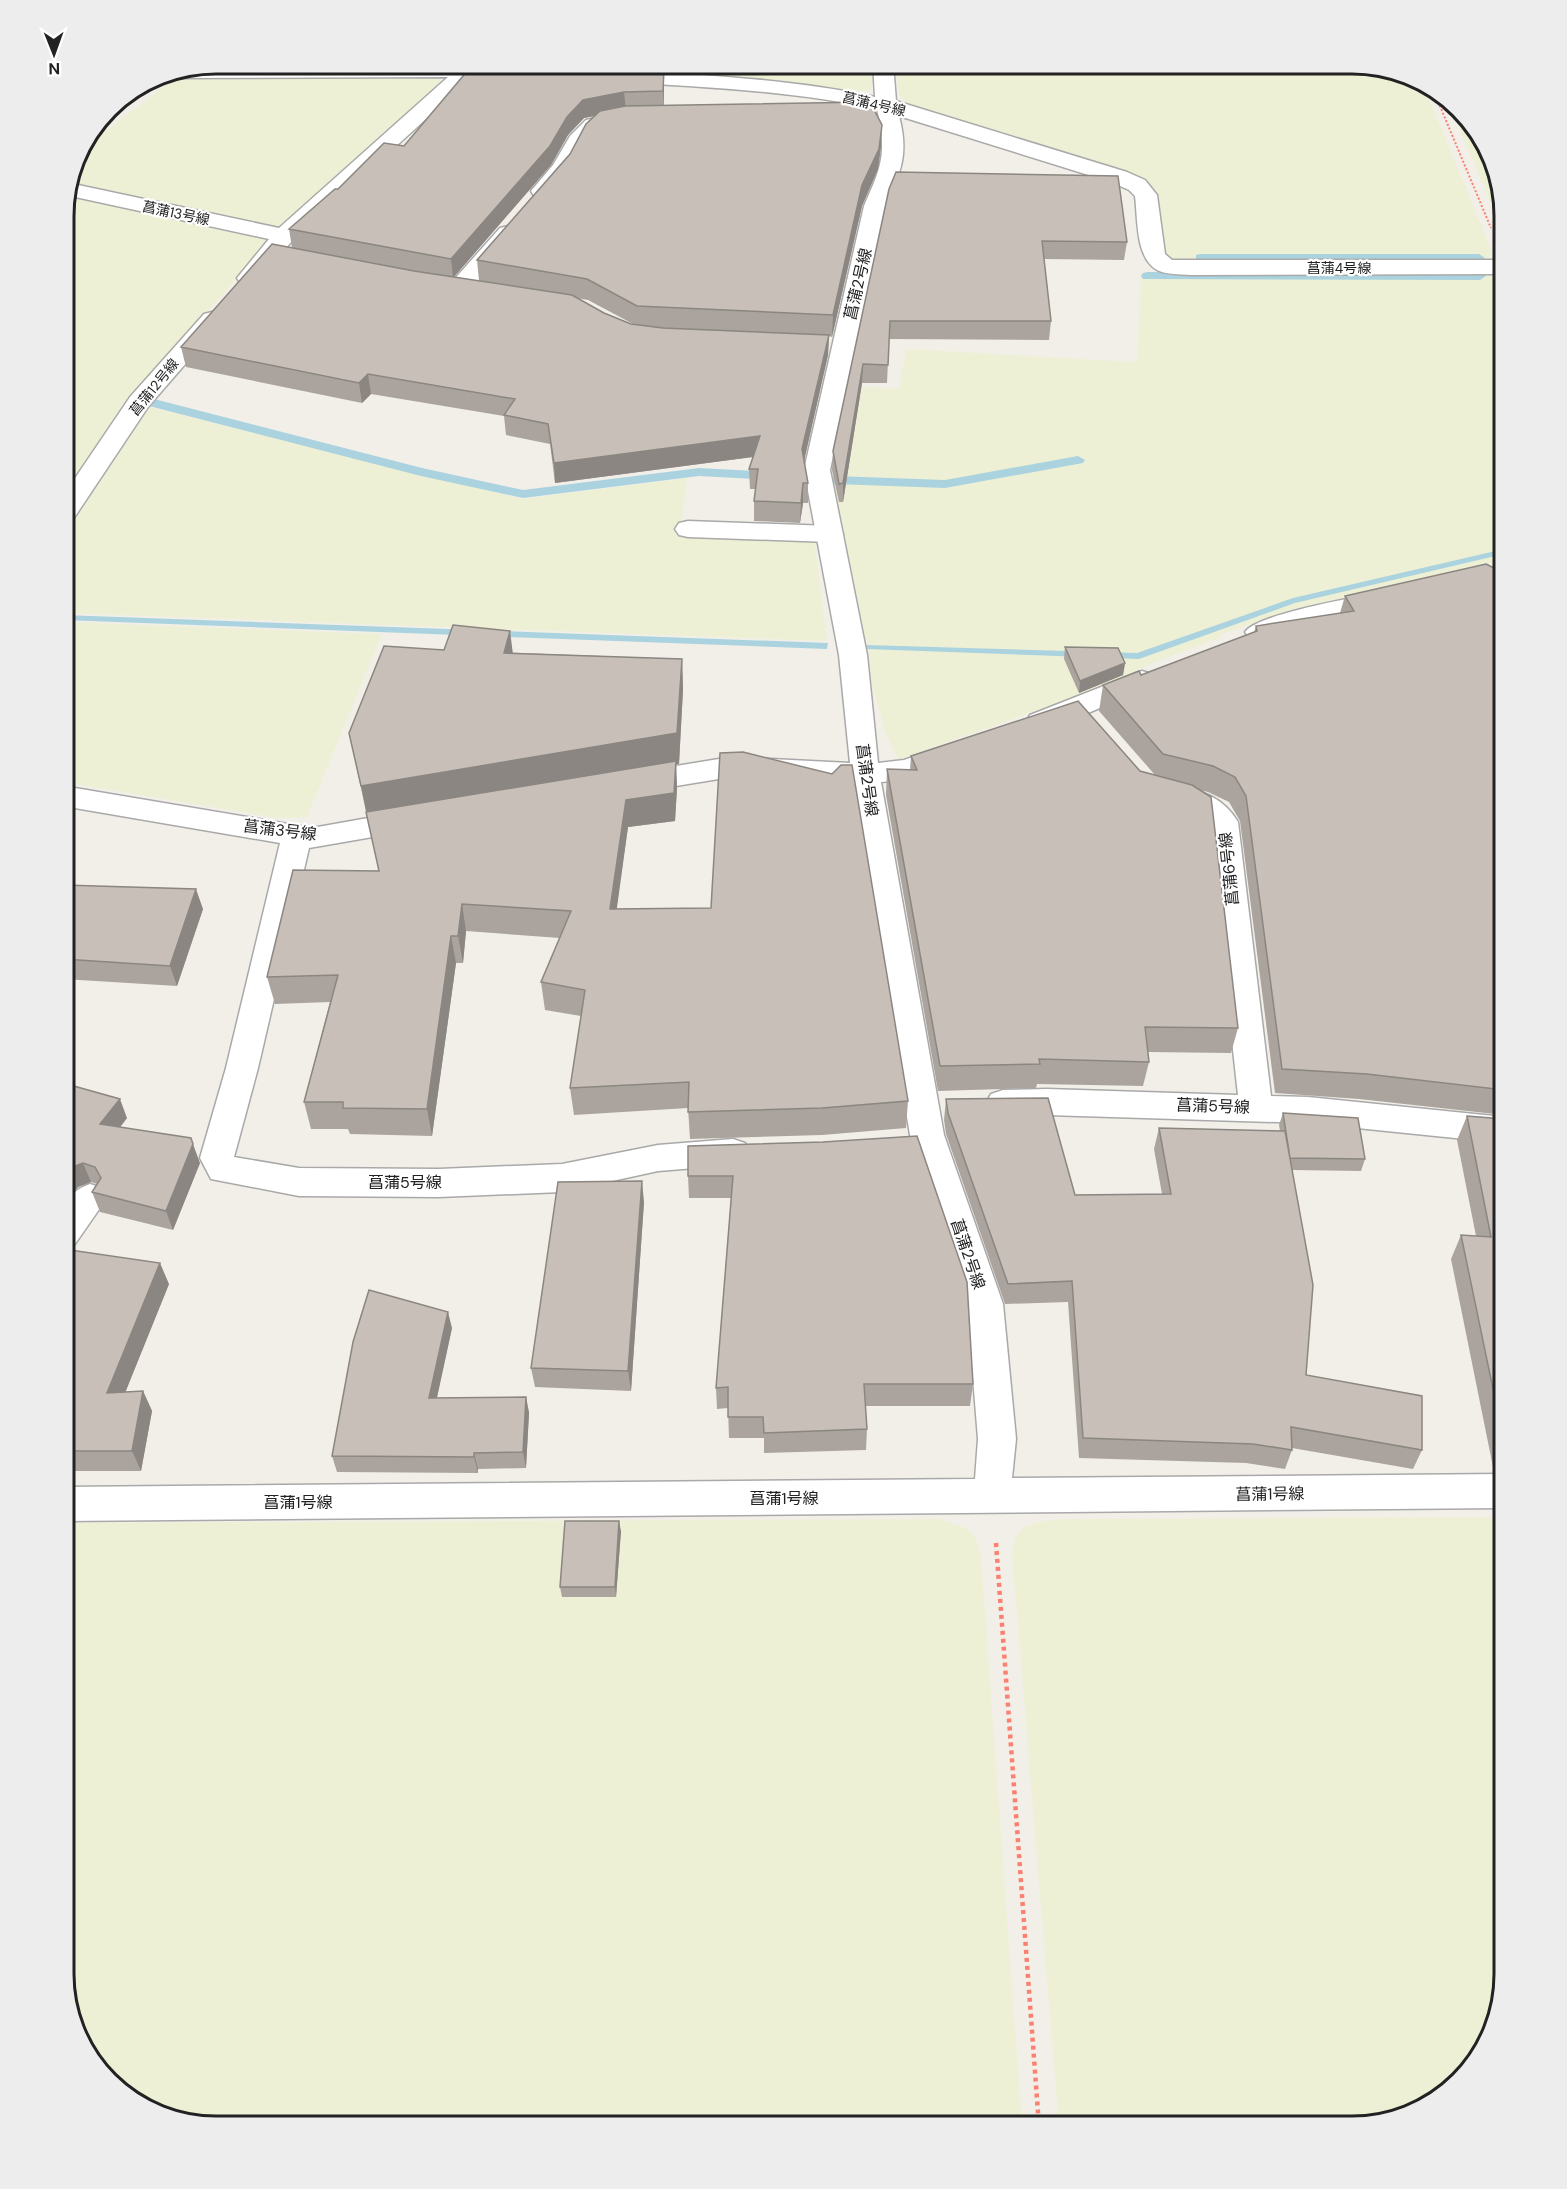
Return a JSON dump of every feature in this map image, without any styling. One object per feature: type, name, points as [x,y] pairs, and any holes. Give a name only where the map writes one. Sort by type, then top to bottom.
[{"type":"street","name":"菖蒲12号線","points":[[74,499],[139,402],[227,301],[464,74]]},
{"type":"street","name":"菖蒲2号線","points":[[884,74],[886,105],[894,138],[891,170],[875,206],[832,345],[817,470],[853,655],[865,774],[922,1106],[930,1142],[985,1304],[997,1439],[992,1496]]},
{"type":"street","name":"菖蒲4号線","points":[[600,75],[714,82],[820,93],[886,105],[1048,154],[1137,184],[1146,195],[1154,256],[1167,266],[1190,268],[1494,267]]},
{"type":"street","points":[[828,115],[886,105]]},
{"type":"street","points":[[460,288],[562,168],[577,140],[593,124],[637,118]]},
{"type":"street","name":"菖蒲13号線","points":[[76,191],[282,249]]},
{"type":"street","points":[[688,530],[830,534]]},
{"type":"street","points":[[1232,643],[1282,623],[1411,593]]},
{"type":"street","points":[[1015,731],[1084,716],[1171,668]]},
{"type":"street","points":[[604,788],[731,767],[865,774],[907,770],[972,747]]},
{"type":"street","name":"菖蒲6号線","points":[[1147,788],[1197,801],[1218,811],[1223,822],[1256,1108]]},
{"type":"street","name":"菖蒲3号線","points":[[74,798],[312,838],[441,815]]},
{"type":"street","name":"菖蒲5号線","points":[[297,835],[242,1068],[217,1158],[223,1169],[299,1182],[439,1183],[562,1178],[657,1158],[697,1153],[765,1152]]},
{"type":"street","name":"菖蒲5号線","points":[[922,1106],[1047,1102],[1308,1110],[1494,1129]]},
{"type":"street","points":[[897,1145],[930,1142]]},
{"type":"street","points":[[74,1219],[90,1198]]},
{"type":"street","name":"菖蒲1号線","points":[[74,1504],[1494,1491]]},
{"type":"path","points":[[1439,104],[1494,236]]},
{"type":"path","points":[[992,1496],[1038,2116]]},
{"type":"green space","points":[[596,74],[873,74],[871,90],[857,91],[688,76]]},
{"type":"green space","points":[[896,74],[1361,74],[1379,76],[1414,88],[1428,97],[1491,249],[1490,258],[1486,260],[1172,261],[1159,244],[1155,196],[909,105],[899,95]]},
{"type":"green space","points":[[188,76],[439,77],[442,84],[282,230],[76,187],[84,161],[96,138],[172,80]]},
{"type":"green space","points":[[1455,119],[1474,144],[1483,161],[1489,179],[1493,210]]},
{"type":"green space","points":[[75,195],[270,239],[267,246],[122,404],[74,480]]},
{"type":"green space","points":[[1485,272],[1494,276],[1494,563],[1332,600],[1230,631],[1220,635],[1220,638],[1153,663],[1099,688],[898,760],[884,729],[865,657],[869,654],[867,641],[858,636],[832,471],[851,386],[899,389],[906,349],[1137,362],[1141,273]]},
{"type":"green space","points":[[146,406],[522,499],[687,478],[680,534],[814,537],[827,641],[74,613],[74,518]]},
{"type":"green space","points":[[74,622],[382,634],[307,817],[276,818],[74,784]]},
{"type":"green space","points":[[1494,1517],[1494,1973],[1489,2010],[1483,2028],[1464,2060],[1438,2086],[1406,2105],[1388,2111],[1352,2116],[1058,2116],[1012,1555],[1015,1538],[1024,1527],[1042,1521]]},
{"type":"green space","points":[[939,1519],[966,1528],[976,1539],[981,1555],[1021,2116],[206,2115],[179,2111],[144,2096],[115,2074],[103,2060],[84,2028],[75,1992],[74,1523]]},
{"type":"water","points":[[1494,551],[1494,556],[1295,603],[1139,659],[866,649],[866,645],[1137,653],[1293,598]]},
{"type":"water","points":[[74,615],[828,643],[827,649],[74,620]]},
{"type":"building","points":[[465,74],[664,74],[663,91],[624,92],[583,100],[567,117],[550,146],[451,259],[289,229],[335,189],[338,189],[384,143],[404,146]]},
{"type":"building","points":[[870,102],[882,125],[879,149],[862,185],[833,315],[637,306],[587,279],[477,260],[570,154],[586,124],[600,111],[625,106]]},
{"type":"building","points":[[896,172],[1118,176],[1127,242],[1042,241],[1051,321],[890,321],[888,365],[863,364],[843,483],[839,484],[833,451],[889,189]]},
{"type":"building","points":[[272,244],[414,271],[572,295],[604,313],[631,324],[663,328],[829,335],[802,449],[808,483],[803,483],[801,503],[754,501],[758,469],[749,469],[760,436],[554,463],[548,424],[504,415],[515,399],[368,374],[359,383],[181,347]]},
{"type":"building","points":[[1486,564],[1494,568],[1494,1089],[1367,1074],[1282,1069],[1246,796],[1235,777],[1213,766],[1163,754],[1103,685],[1139,671],[1141,675],[1257,631],[1256,626],[1354,611],[1345,596]]},
{"type":"building","points":[[453,625],[510,631],[504,653],[682,659],[677,733],[361,786],[349,733],[384,646],[444,650]]},
{"type":"building","points":[[1065,647],[1118,648],[1125,663],[1080,681]]},
{"type":"building","points":[[1078,701],[1140,771],[1192,785],[1211,797],[1238,1028],[1145,1027],[1149,1062],[1039,1059],[1040,1064],[940,1066],[887,769],[917,770],[911,756]]},
{"type":"building","points":[[743,752],[832,774],[841,765],[852,765],[908,1101],[822,1108],[688,1112],[689,1082],[570,1088],[585,990],[541,982],[571,911],[462,904],[458,936],[451,936],[427,1109],[343,1108],[343,1102],[304,1102],[338,975],[267,977],[293,870],[379,871],[366,812],[676,761],[674,793],[626,800],[610,909],[711,908],[720,753]]},
{"type":"building","points":[[74,885],[196,889],[170,966],[74,960]]},
{"type":"building","points":[[74,1086],[120,1099],[100,1124],[191,1138],[193,1144],[166,1211],[92,1192],[101,1178],[95,1167],[83,1163],[74,1166]]},
{"type":"building","points":[[1048,1098],[1075,1195],[1171,1194],[1159,1128],[1285,1131],[1313,1285],[1306,1375],[1422,1396],[1422,1450],[1291,1427],[1292,1450],[1253,1444],[1083,1438],[1072,1281],[1008,1284],[948,1113],[946,1099]]},
{"type":"building","points":[[1283,1113],[1358,1118],[1365,1159],[1290,1158]]},
{"type":"building","points":[[1467,1116],[1494,1118],[1494,1394],[1461,1235],[1491,1237]]},
{"type":"building","points":[[917,1136],[967,1282],[973,1384],[864,1384],[867,1429],[764,1433],[763,1417],[728,1417],[728,1387],[716,1388],[733,1176],[688,1176],[688,1146],[823,1142]]},
{"type":"building","points":[[642,1181],[628,1371],[531,1368],[558,1182]]},
{"type":"building","points":[[74,1251],[160,1263],[107,1393],[143,1391],[132,1451],[74,1451]]},
{"type":"building","points":[[369,1290],[448,1312],[429,1398],[526,1397],[523,1452],[474,1453],[474,1457],[332,1456],[353,1342]]},
{"type":"building","points":[[565,1521],[619,1521],[615,1587],[560,1587]]},
{"type":"waterway","points":[[1200,258],[1479,258]]},
{"type":"waterway","points":[[1147,276],[1480,276]]},
{"type":"waterway","points":[[154,403],[421,472],[523,494],[699,472],[774,476]]},
{"type":"waterway","points":[[835,480],[945,484],[1078,460]]}]
